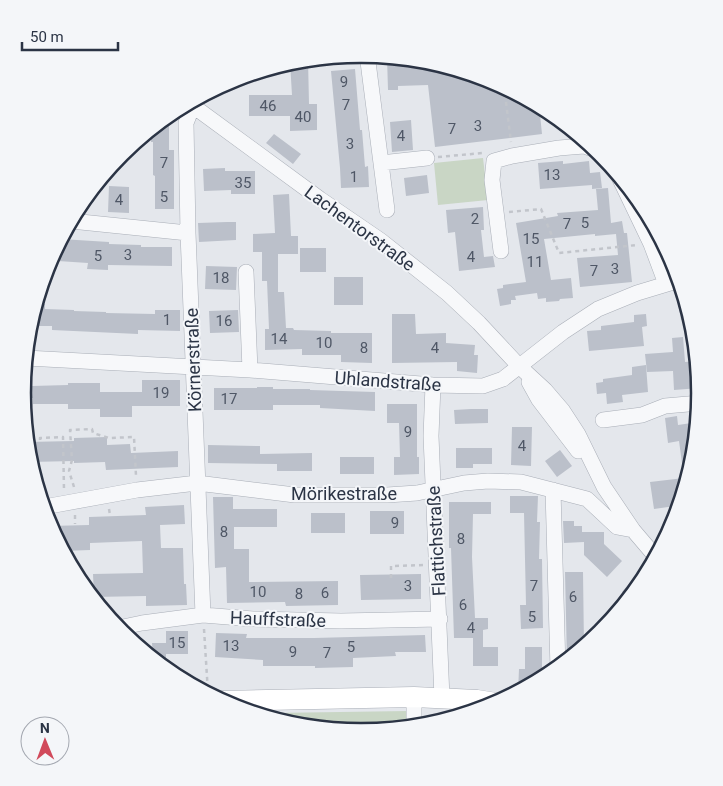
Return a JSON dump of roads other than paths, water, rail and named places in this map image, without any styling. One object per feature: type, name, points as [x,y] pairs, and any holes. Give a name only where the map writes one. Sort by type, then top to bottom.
[{"type":"street","points":[[367,63],[388,210]]},
{"type":"street","name":"Lachentorstraße","points":[[195,107],[320,199],[380,240],[447,293],[479,323],[563,411],[578,434],[604,487],[633,530],[651,552]]},
{"type":"street","name":"Körnerstraße","points":[[189,111],[186,123],[188,233],[203,615]]},
{"type":"street","points":[[501,251],[492,180],[494,162],[512,156],[580,146]]},
{"type":"street","points":[[381,163],[427,158]]},
{"type":"street","points":[[634,206],[651,244],[671,279]]},
{"type":"street","points":[[79,222],[188,233]]},
{"type":"street","points":[[246,272],[250,370]]},
{"type":"street","name":"Uhlandstraße","points":[[33,358],[250,370],[483,386],[503,380],[563,332],[598,309],[637,293],[672,282]]},
{"type":"street","name":"Flattichstraße","points":[[434,384],[431,436],[442,698]]},
{"type":"street","points":[[604,420],[642,415],[665,406],[692,404]]},
{"type":"street","name":"Mörikestraße","points":[[51,506],[137,490],[197,483],[295,494],[387,495],[417,493],[464,483],[488,481],[521,482],[586,499],[617,527],[633,530]]},
{"type":"street","points":[[553,490],[558,659]]},
{"type":"street","name":"Hauffstraße","points":[[127,626],[203,615],[253,619],[342,621],[440,619]]},
{"type":"street","points":[[414,697],[414,719]]},
{"type":"street","points":[[241,701],[414,697],[481,701]]}]
